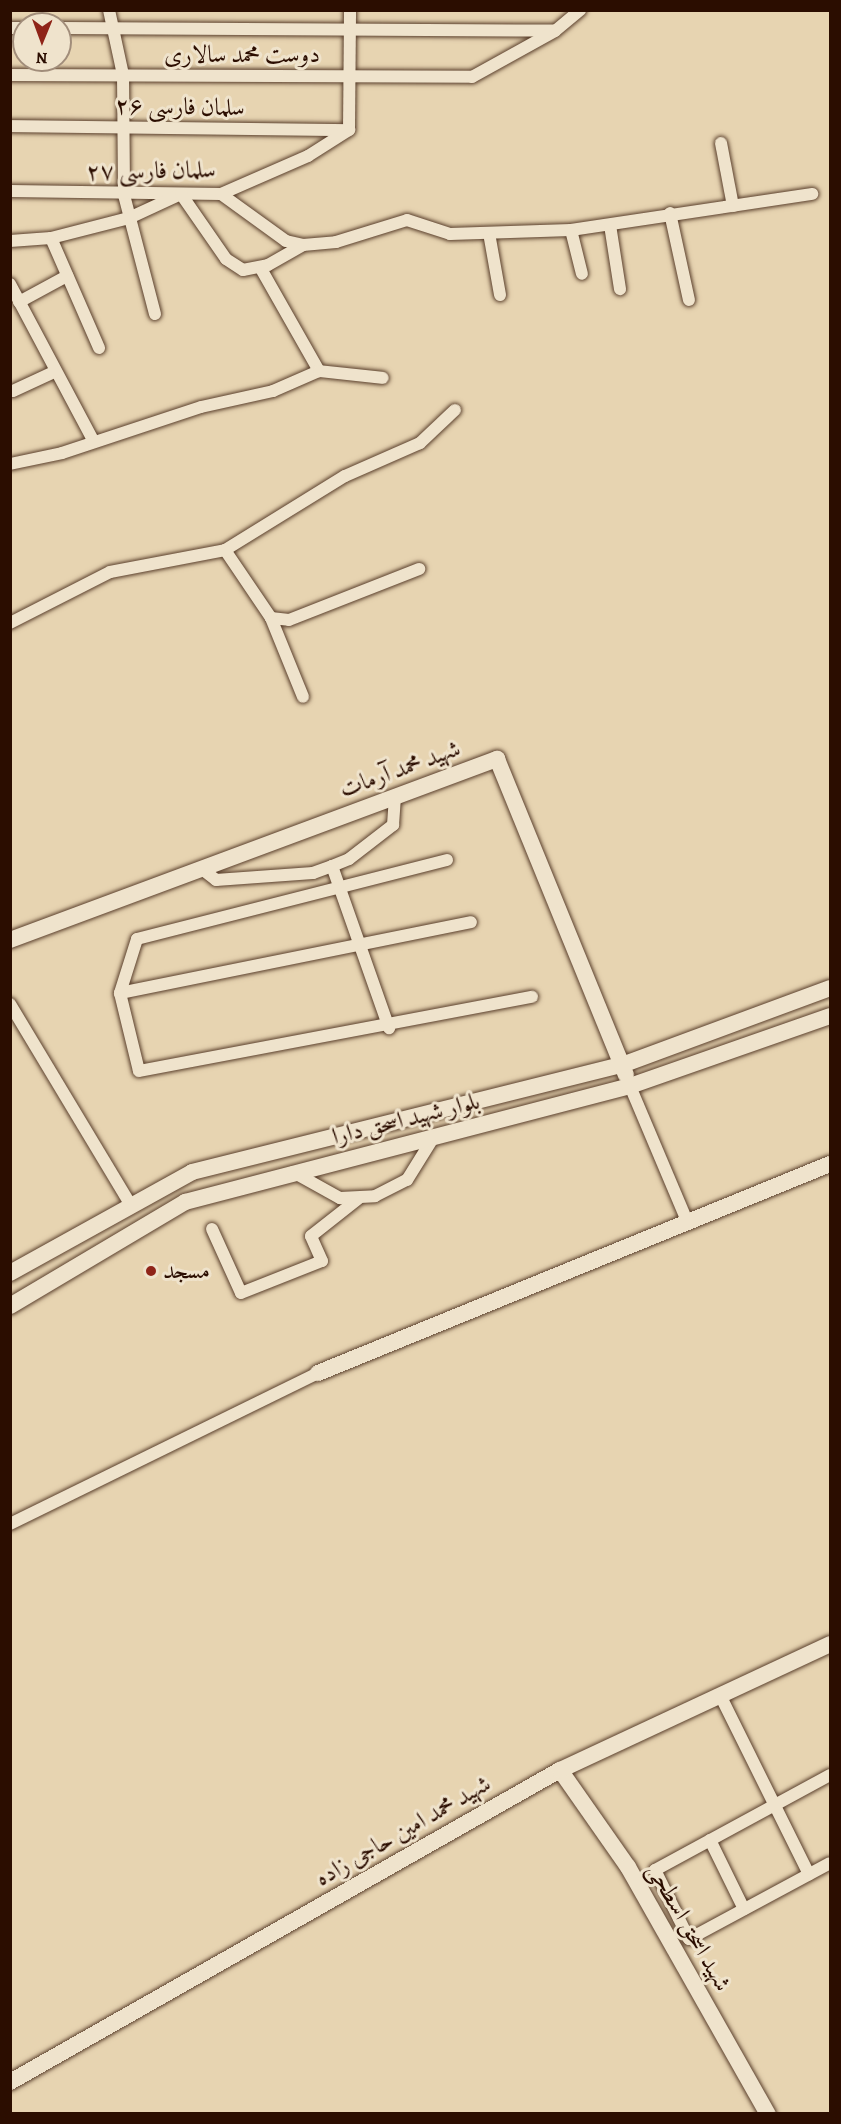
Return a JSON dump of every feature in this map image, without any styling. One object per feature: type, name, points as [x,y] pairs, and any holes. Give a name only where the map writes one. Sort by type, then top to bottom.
[{"type":"street","points":[[109,10],[110,28],[123,75],[124,195],[155,314]]},
{"type":"street","points":[[350,10],[350,130]]},
{"type":"street","points":[[72,28],[555,31],[580,10]]},
{"type":"street","name":"دوست محمد سالاری","points":[[10,75],[472,77],[555,31]]},
{"type":"street","name":"سلمان فارسی ۲۶","points":[[10,126],[350,130]]},
{"type":"street","name":"سلمان فارسی ۲۷","points":[[10,191],[124,195],[221,194],[308,156],[350,130]]},
{"type":"street","points":[[721,143],[733,206]]},
{"type":"street","points":[[10,241],[51,238],[129,218],[181,194],[226,259],[243,270],[260,267],[303,245]]},
{"type":"street","points":[[221,194],[286,241],[303,245],[336,242],[407,220],[450,234],[571,230],[670,213],[812,194]]},
{"type":"street","points":[[670,213],[689,300]]},
{"type":"street","points":[[610,225],[620,289]]},
{"type":"street","points":[[571,230],[582,274]]},
{"type":"street","points":[[489,233],[500,295]]},
{"type":"street","points":[[51,238],[99,348]]},
{"type":"street","points":[[260,267],[319,371]]},
{"type":"street","points":[[19,302],[67,276]]},
{"type":"street","points":[[10,284],[93,440]]},
{"type":"street","points":[[13,391],[56,371]]},
{"type":"street","points":[[10,464],[201,407],[273,392],[319,371],[383,378]]},
{"type":"street","points":[[10,623],[110,572],[225,550],[345,476],[420,443],[455,410]]},
{"type":"street","points":[[225,550],[271,618],[303,697]]},
{"type":"street","points":[[271,618],[289,620],[419,569]]},
{"type":"street","name":"شهید محمد آرمات","points":[[10,939],[497,759],[622,1065]]},
{"type":"street","points":[[202,869],[216,880],[313,873],[350,860],[393,825],[395,797]]},
{"type":"street","points":[[447,860],[137,939],[120,993],[139,1071],[389,1028],[532,997]]},
{"type":"street","points":[[332,866],[389,1028]]},
{"type":"street","points":[[120,993],[361,947],[471,922]]},
{"type":"street","name":"بلوار شهید اسحق دارا","points":[[10,1273],[130,1204],[192,1172],[338,1132],[622,1065],[831,988]]},
{"type":"street","points":[[10,1004],[130,1204]]},
{"type":"street","name":"بلوار شهید اسحق دارا","points":[[10,1306],[185,1202],[346,1158],[630,1086],[831,1016]]},
{"type":"street","points":[[622,1065],[687,1221]]},
{"type":"street","points":[[338,1132],[346,1158]]},
{"type":"street","points":[[212,1229],[242,1293],[322,1261],[311,1236],[358,1199],[407,1180],[435,1135]]},
{"type":"street","points":[[10,1524],[318,1373],[831,1164]]},
{"type":"street","points":[[293,1172],[322,1193],[358,1199]]},
{"type":"street","name":"شهید محمد امین حاجی زاده","points":[[10,2082],[560,1770],[831,1644]]},
{"type":"street","points":[[721,1697],[772,1804],[809,1874]]},
{"type":"street","name":"شهید اسحق اسطحی","points":[[560,1770],[628,1867],[768,2114]]},
{"type":"street","points":[[831,1775],[772,1804],[656,1870],[689,1939],[831,1863]]},
{"type":"street","points":[[710,1840],[744,1910]]},
{"type":"place","name":"مسجد","points":[[151,1271]]}]
